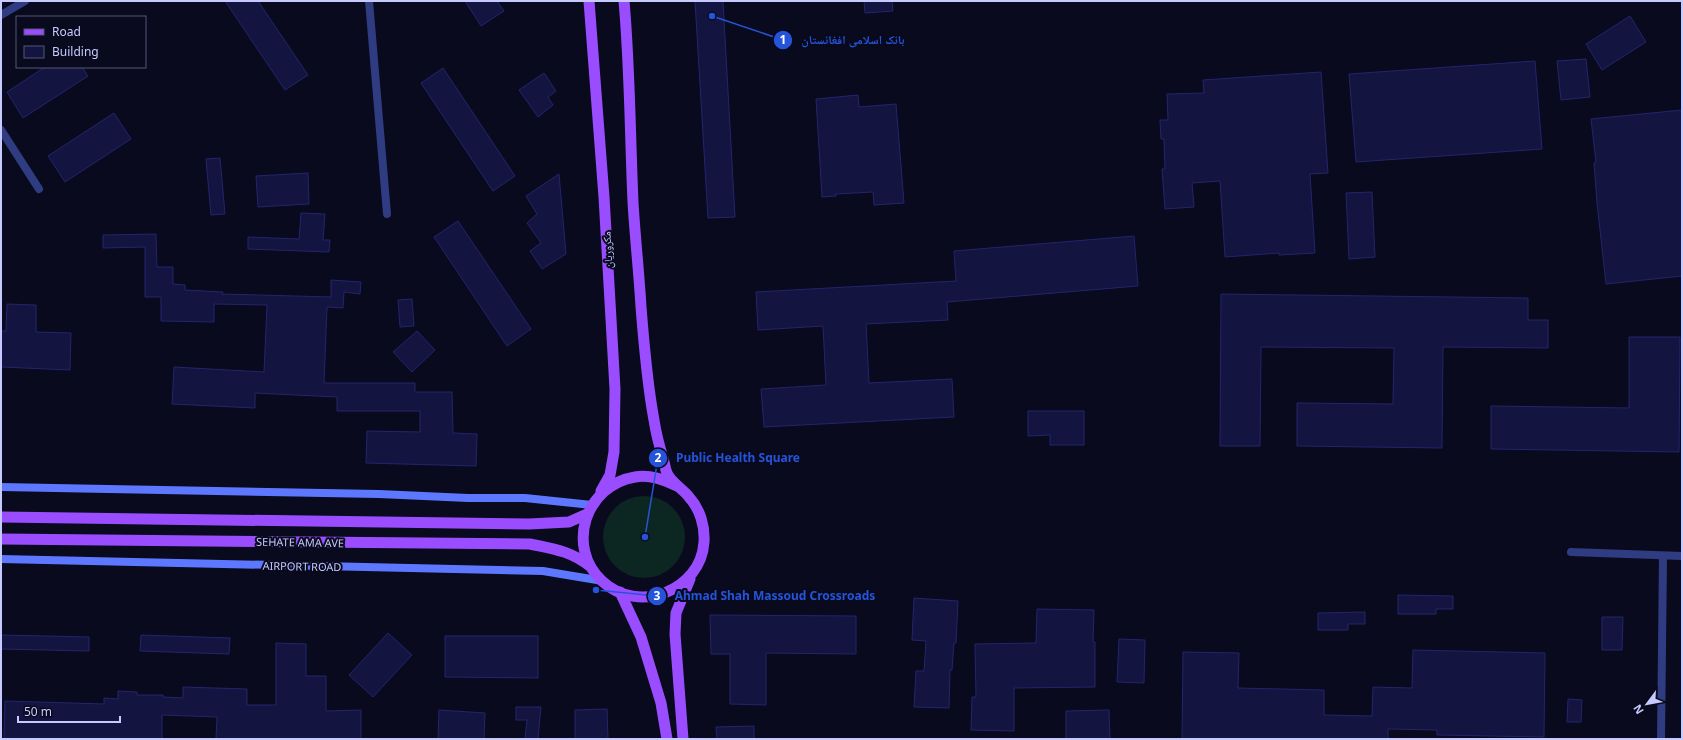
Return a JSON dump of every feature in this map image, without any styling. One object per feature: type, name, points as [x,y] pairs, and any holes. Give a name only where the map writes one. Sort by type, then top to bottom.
[{"type":"main road","name":"مکروریان","points":[[589,1],[604,197],[615,389],[614,452],[610,475],[593,505]]},
{"type":"main road","points":[[624,1],[633,204],[648,384],[656,435],[668,475],[689,497],[695,506],[703,526],[704,542],[700,558],[676,613],[675,634],[683,739]]},
{"type":"main road","points":[[1,517],[529,524],[569,522],[593,505],[615,483],[636,476],[657,478],[677,486]]},
{"type":"main road","points":[[1,487],[525,498],[593,505]]},
{"type":"main road","points":[[593,505],[583,532],[584,545],[592,569],[603,581],[620,592],[640,597],[660,596],[678,587],[693,573]]},
{"type":"main road","name":"SEHATE AMA AVE","points":[[1,539],[530,544],[562,550],[580,558],[592,569]]},
{"type":"main road","name":"AIRPORT ROAD","points":[[1,559],[543,571],[603,581]]},
{"type":"main road","points":[[620,592],[641,637],[661,703],[666,739]]},
{"type":"street","points":[[1,15],[25,1]]},
{"type":"street","points":[[369,1],[387,214]]},
{"type":"street","points":[[1,130],[39,189]]},
{"type":"street","points":[[1571,552],[1682,556]]},
{"type":"street","points":[[1661,739],[1663,556]]},
{"type":"green space","points":[[644,496],[660,499],[673,508],[682,521],[685,537],[682,553],[673,566],[660,575],[644,578],[628,575],[615,566],[606,553],[603,537],[606,521],[615,508],[628,499]]},
{"type":"building","points":[[225,1],[258,1],[308,75],[285,90]]},
{"type":"building","points":[[465,1],[497,1],[504,11],[481,26]]},
{"type":"building","points":[[695,1],[723,1],[735,217],[708,218]]},
{"type":"building","points":[[864,1],[892,1],[893,11],[865,13]]},
{"type":"building","points":[[1630,16],[1646,42],[1602,70],[1586,44]]},
{"type":"building","points":[[1586,59],[1590,97],[1561,100],[1557,61]]},
{"type":"building","points":[[1535,61],[1542,149],[1356,162],[1349,74]]},
{"type":"building","points":[[43,68],[83,68],[88,76],[23,118],[7,92]]},
{"type":"building","points":[[443,68],[515,176],[493,191],[421,83]]},
{"type":"building","points":[[1321,72],[1328,173],[1310,174],[1315,253],[1279,255],[1279,253],[1225,257],[1220,181],[1192,183],[1194,207],[1165,209],[1162,169],[1165,169],[1164,139],[1161,139],[1160,120],[1168,120],[1167,94],[1204,93],[1203,80]]},
{"type":"building","points":[[544,73],[556,91],[548,97],[553,105],[538,117],[519,90]]},
{"type":"building","points":[[858,95],[859,107],[896,104],[904,203],[874,205],[873,192],[836,194],[836,196],[822,197],[816,99]]},
{"type":"building","points":[[1682,110],[1682,276],[1606,284],[1597,203],[1594,163],[1596,162],[1591,119]]},
{"type":"building","points":[[114,113],[131,139],[65,182],[48,156]]},
{"type":"building","points":[[220,158],[225,214],[211,215],[206,159]]},
{"type":"building","points":[[308,173],[309,204],[258,207],[256,176]]},
{"type":"building","points":[[559,174],[566,254],[542,269],[530,251],[541,243],[527,223],[537,214],[526,196]]},
{"type":"building","points":[[1372,192],[1375,257],[1349,259],[1346,193]]},
{"type":"building","points":[[301,213],[325,214],[323,240],[330,240],[329,252],[248,249],[248,237],[299,239]]},
{"type":"building","points":[[458,221],[531,329],[507,346],[434,237]]},
{"type":"building","points":[[156,234],[157,267],[173,267],[173,284],[185,285],[185,290],[223,292],[222,294],[331,297],[331,280],[361,282],[360,294],[344,292],[343,308],[327,307],[324,383],[415,383],[415,392],[452,392],[453,433],[477,434],[476,466],[366,463],[367,431],[420,432],[420,411],[337,411],[337,397],[255,393],[255,408],[172,404],[174,367],[264,372],[267,305],[214,304],[214,322],[161,321],[161,297],[145,297],[145,247],[103,248],[103,235]]},
{"type":"building","points":[[1134,236],[1138,286],[947,302],[948,320],[866,324],[869,383],[952,379],[954,417],[764,427],[761,389],[826,385],[823,326],[758,330],[756,292],[956,281],[954,251]]},
{"type":"building","points":[[1221,294],[1528,298],[1528,320],[1548,320],[1548,348],[1443,347],[1442,448],[1297,446],[1297,403],[1393,404],[1394,348],[1261,347],[1260,446],[1220,446]]},
{"type":"building","points":[[412,299],[414,326],[400,327],[398,300]]},
{"type":"building","points":[[7,304],[36,305],[36,332],[71,333],[70,370],[1,367],[1,331],[6,331]]},
{"type":"building","points":[[417,331],[435,350],[412,372],[393,352]]},
{"type":"building","points":[[1629,337],[1680,337],[1679,452],[1491,449],[1491,406],[1629,408]]},
{"type":"building","points":[[1028,411],[1084,411],[1084,445],[1050,445],[1050,435],[1028,436]]},
{"type":"building","points":[[1398,595],[1453,596],[1453,609],[1436,609],[1436,614],[1398,614]]},
{"type":"building","points":[[914,598],[958,601],[956,643],[954,643],[952,670],[950,670],[949,708],[914,707],[916,671],[924,671],[926,641],[912,640]]},
{"type":"building","points":[[1037,609],[1094,610],[1093,642],[1095,642],[1095,687],[1014,688],[1014,731],[971,730],[972,697],[976,697],[975,644],[1036,643]]},
{"type":"building","points":[[1365,612],[1365,624],[1348,624],[1348,630],[1318,630],[1318,613]]},
{"type":"building","points":[[710,615],[856,616],[856,654],[766,653],[766,705],[730,704],[730,654],[711,654]]},
{"type":"building","points":[[1602,617],[1623,617],[1622,650],[1602,650]]},
{"type":"building","points":[[388,633],[412,655],[373,697],[349,675]]},
{"type":"building","points":[[1,635],[89,637],[89,651],[1,649]]},
{"type":"building","points":[[141,635],[230,638],[229,654],[140,651]]},
{"type":"building","points":[[445,636],[538,636],[538,678],[445,677]]},
{"type":"building","points":[[1119,639],[1145,640],[1144,683],[1117,682]]},
{"type":"building","points":[[276,643],[306,644],[306,676],[326,676],[326,711],[361,710],[361,739],[216,739],[217,717],[162,715],[162,739],[4,739],[5,701],[104,704],[104,698],[118,699],[118,691],[137,692],[137,695],[163,695],[163,697],[183,698],[183,687],[247,689],[247,705],[276,705]]},
{"type":"building","points":[[1413,650],[1545,653],[1544,737],[1437,735],[1437,730],[1388,729],[1388,739],[1182,739],[1183,652],[1239,653],[1238,688],[1324,690],[1324,715],[1372,716],[1373,687],[1412,688]]},
{"type":"building","points":[[1568,699],[1582,700],[1581,722],[1567,722]]},
{"type":"building","points":[[516,707],[541,707],[538,739],[525,739],[527,720],[516,720]]},
{"type":"building","points":[[607,709],[608,739],[575,739],[575,710]]},
{"type":"building","points":[[439,710],[485,713],[484,739],[438,739]]},
{"type":"building","points":[[1109,710],[1110,739],[1066,739],[1066,711]]},
{"type":"building","points":[[754,726],[754,739],[717,739],[716,727]]},
{"type":"place","name":"بانک اسلامی افغانستان","points":[[712,16]]},
{"type":"place","name":"Public Health Square","points":[[645,537]]},
{"type":"place","name":"Ahmad Shah Massoud Crossroads","points":[[596,590]]}]
